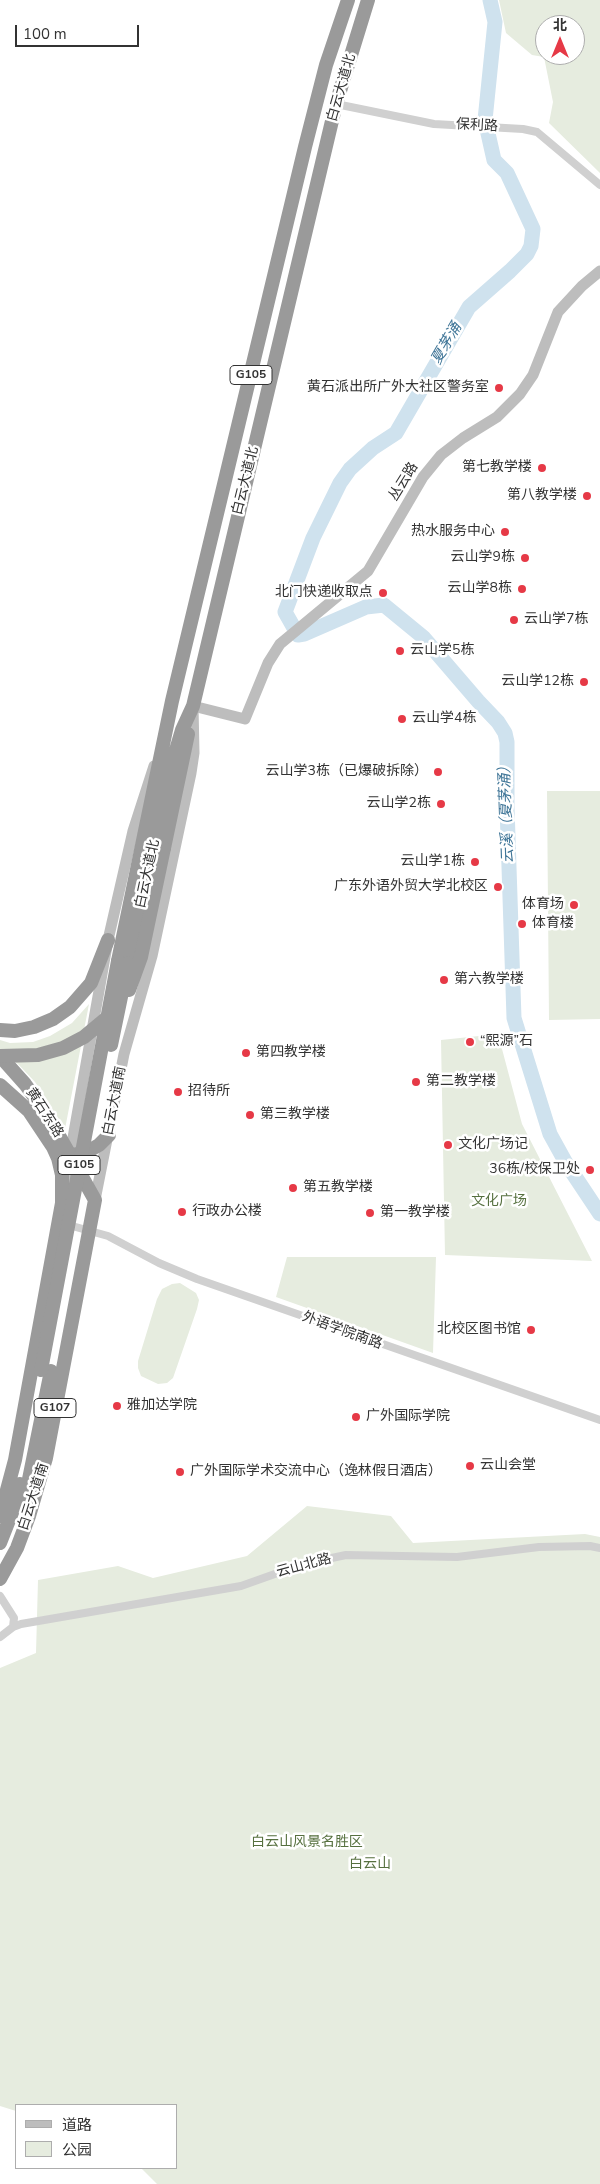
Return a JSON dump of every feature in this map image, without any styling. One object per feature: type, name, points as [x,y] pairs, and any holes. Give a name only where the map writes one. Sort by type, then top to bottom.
[{"type":"highway","name":"白云大道北","points":[[123,962],[160,751],[305,147],[326,64],[348,0]]},
{"type":"highway","name":"白云大道北","points":[[123,962],[174,757],[192,706],[336,104],[368,0]]},
{"type":"highway","points":[[0,1056],[38,1054],[63,1048],[98,1027],[120,1003],[136,974],[184,758],[192,706]]},
{"type":"highway","points":[[0,1030],[14,1031],[34,1027],[53,1019],[70,1007],[91,983],[108,940]]},
{"type":"highway","name":"白云大道南","points":[[0,1543],[19,1489],[46,1370],[123,962]]},
{"type":"highway","name":"黄石东路","points":[[0,1056],[38,1101],[95,1200]]},
{"type":"highway","name":"黄石东路","points":[[0,1085],[29,1111],[53,1147],[62,1175],[62,1203]]},
{"type":"highway","points":[[53,1147],[70,1154],[85,1153],[99,1145],[109,1135]]},
{"type":"highway","name":"白云大道南","points":[[0,1579],[24,1529],[44,1465],[95,1200]]},
{"type":"highway","name":"白云大道南","points":[[0,1516],[15,1460],[62,1203]]},
{"type":"highway","name":"白云大道南","points":[[0,1573],[30,1482],[46,1370]]},
{"type":"main road","name":"丛云路","points":[[192,706],[245,719],[271,656],[288,636],[302,624],[362,578],[377,558],[429,469],[448,449],[496,417],[520,394],[533,375],[558,312],[582,286],[600,271]]},
{"type":"main road","name":"白云大道南","points":[[95,1200],[124,1054],[152,956],[191,773],[194,754],[192,706]]},
{"type":"main road","name":"白云大道南","points":[[62,1203],[108,940],[133,831],[160,751]]},
{"type":"main road","points":[[73,1134],[81,1141],[90,1143],[100,1141],[109,1135]]},
{"type":"street","name":"保利路","points":[[336,104],[434,124],[523,128],[537,132],[600,185]]},
{"type":"street","name":"外语学院南路","points":[[58,1223],[108,1236],[159,1263],[196,1279],[600,1420]]},
{"type":"street","name":"云山北路","points":[[13,1627],[21,1624],[241,1586],[303,1564],[346,1556],[457,1557],[540,1547],[590,1546],[600,1548]]},
{"type":"street","points":[[0,1596],[14,1618],[13,1627],[0,1637]]},
{"type":"green space","points":[[499,0],[600,0],[600,173],[549,123],[553,102],[546,65],[585,65],[585,15],[535,15],[535,56],[506,33]]},
{"type":"green space","name":"体育场","points":[[547,791],[600,791],[600,1019],[549,1020]]},
{"type":"green space","points":[[89,1004],[65,1129],[35,1082],[18,1064],[0,1050],[0,1040],[10,1043],[33,1042],[50,1036],[72,1023]]},
{"type":"green space","name":"文化广场","points":[[498,1034],[522,1124],[592,1261],[445,1255],[441,1040]]},
{"type":"green space","points":[[287,1257],[436,1257],[433,1353],[276,1297]]},
{"type":"green space","points":[[180,1283],[196,1293],[199,1300],[173,1378],[167,1383],[158,1384],[141,1376],[138,1361],[157,1299],[162,1289],[172,1284]]},
{"type":"green space","name":"白云山","points":[[307,1506],[391,1516],[413,1543],[585,1534],[600,1537],[600,2184],[157,2184],[142,2169],[178,2169],[178,2104],[15,2104],[15,2111],[0,2106],[0,1668],[36,1653],[38,1580],[118,1566],[153,1578],[247,1556]]},
{"type":"waterway","name":"夏茅涌","points":[[490,0],[495,22],[485,120],[494,160],[507,173],[533,229],[531,246],[527,254],[510,271],[469,307],[396,433],[373,448],[350,469],[340,483],[313,538],[285,612],[298,635],[366,607],[384,605],[423,637],[498,722],[505,733],[507,742],[507,807],[514,1018],[550,1134],[566,1163],[600,1214]]},
{"type":"place","name":"黄石派出所广外大社区警务室","points":[[499,388]]},
{"type":"place","name":"第七教学楼","points":[[542,468]]},
{"type":"place","name":"第八教学楼","points":[[587,496]]},
{"type":"place","name":"热水服务中心","points":[[505,532]]},
{"type":"place","name":"云山学9栋","points":[[525,558]]},
{"type":"place","name":"云山学8栋","points":[[522,589]]},
{"type":"place","name":"北门快递收取点","points":[[383,593]]},
{"type":"place","name":"云山学7栋","points":[[514,620]]},
{"type":"place","name":"云山学5栋","points":[[400,651]]},
{"type":"place","name":"云山学12栋","points":[[584,682]]},
{"type":"place","name":"云山学4栋","points":[[402,719]]},
{"type":"place","name":"云山学3栋（已爆破拆除）","points":[[438,772]]},
{"type":"place","name":"云山学2栋","points":[[441,804]]},
{"type":"place","name":"云山学1栋","points":[[475,862]]},
{"type":"place","name":"广东外语外贸大学北校区","points":[[498,887]]},
{"type":"place","name":"体育场","points":[[574,905]]},
{"type":"place","name":"体育楼","points":[[522,924]]},
{"type":"place","name":"第六教学楼","points":[[444,980]]},
{"type":"place","name":"“熙源”石","points":[[470,1042]]},
{"type":"place","name":"第四教学楼","points":[[246,1053]]},
{"type":"place","name":"第二教学楼","points":[[416,1082]]},
{"type":"place","name":"招待所","points":[[178,1092]]},
{"type":"place","name":"第三教学楼","points":[[250,1115]]},
{"type":"place","name":"文化广场记","points":[[448,1145]]},
{"type":"place","name":"36栋/校保卫处","points":[[590,1170]]},
{"type":"place","name":"第五教学楼","points":[[293,1188]]},
{"type":"place","name":"行政办公楼","points":[[182,1212]]},
{"type":"place","name":"第一教学楼","points":[[370,1213]]},
{"type":"place","name":"北校区图书馆","points":[[531,1330]]},
{"type":"place","name":"雅加达学院","points":[[117,1406]]},
{"type":"place","name":"广外国际学院","points":[[356,1417]]},
{"type":"place","name":"云山会堂","points":[[470,1466]]},
{"type":"place","name":"广外国际学术交流中心（逸林假日酒店）","points":[[180,1472]]},
{"type":"water label","name":"云溪（夏茅涌）","points":[[507,811]]},
{"type":"park label","name":"白云山风景名胜区","points":[[307,1843]]}]
